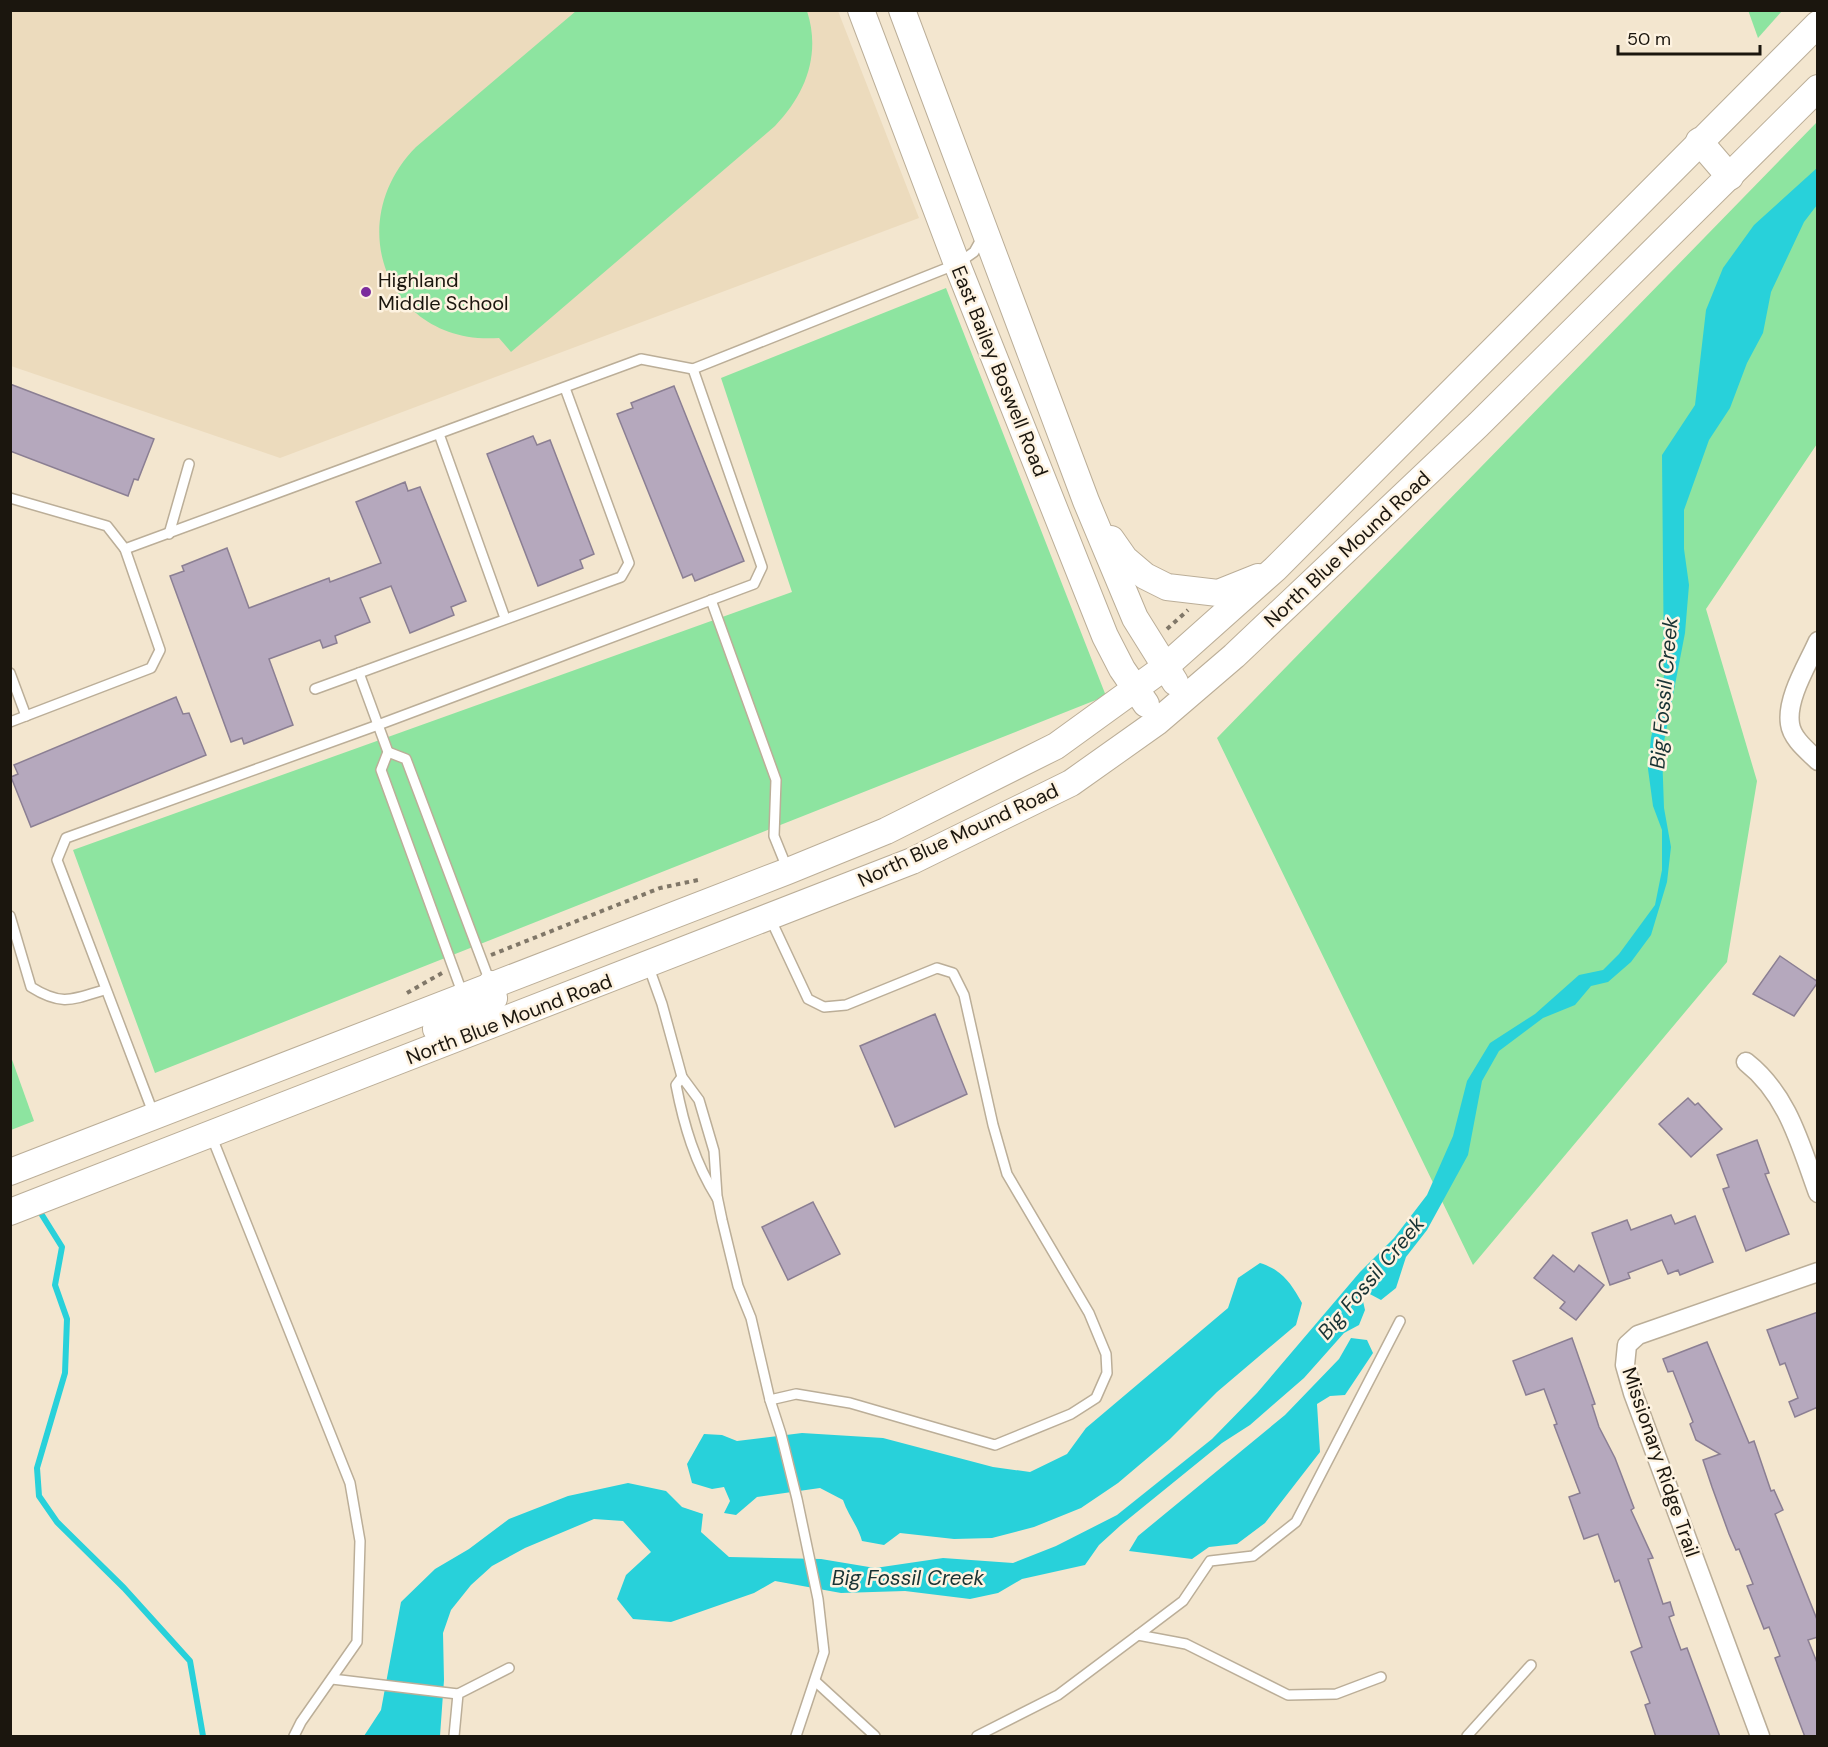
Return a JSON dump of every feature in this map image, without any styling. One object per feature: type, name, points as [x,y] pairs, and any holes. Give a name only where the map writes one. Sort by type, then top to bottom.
[{"type":"main road","name":"East Bailey Boswell Road","points":[[861,10],[957,264],[1105,636],[1157,722]]},
{"type":"main road","points":[[879,10],[892,43],[900,49],[915,44]]},
{"type":"main road","name":"East Bailey Boswell Road","points":[[902,10],[1086,501],[1135,618],[1185,697]]},
{"type":"main road","name":"North Blue Mound Road","points":[[10,1172],[490,984],[788,871],[886,831],[1056,746],[1165,668],[1275,569],[1818,24]]},
{"type":"main road","name":"North Blue Mound Road","points":[[10,1212],[912,861],[1071,783],[1157,722],[1234,656],[1478,425],[1816,90]]},
{"type":"main road","points":[[1699,141],[1730,177]]},
{"type":"main road","name":"North Blue Mound Road","points":[[1086,501],[1125,560],[1145,576],[1167,587],[1218,593],[1275,569]]},
{"type":"main road","points":[[304,1097],[340,1066],[481,1010],[494,998],[490,984]]},
{"type":"street","points":[[1818,641],[1792,703],[1790,725],[1799,743],[1818,761]]},
{"type":"street","points":[[1746,1062],[1775,1090],[1789,1113],[1818,1193]]},
{"type":"street","name":"Missionary Ridge Trail","points":[[1760,1737],[1633,1393],[1625,1365],[1627,1346],[1638,1335],[1818,1272]]},
{"type":"lane","points":[[125,549],[641,359],[693,369],[957,264],[974,252],[985,231]]},
{"type":"lane","points":[[154,1115],[104,990],[57,860],[66,838],[378,725],[754,584],[762,567],[693,369]]},
{"type":"lane","points":[[315,689],[621,577],[629,563],[565,388]]},
{"type":"lane","points":[[439,434],[505,618]]},
{"type":"lane","points":[[169,534],[189,464]]},
{"type":"lane","points":[[10,498],[106,526],[125,549],[160,650],[151,668],[10,722]]},
{"type":"lane","points":[[711,600],[776,780],[774,836],[788,871]]},
{"type":"lane","points":[[10,673],[26,716]]},
{"type":"lane","points":[[359,673],[388,752],[381,770],[463,995]]},
{"type":"lane","points":[[388,752],[406,759],[490,984]]},
{"type":"lane","points":[[10,916],[31,987],[50,999],[68,1001],[104,990]]},
{"type":"lane","points":[[770,917],[808,999],[824,1007],[846,1005],[937,968],[953,973],[964,995],[993,1125],[1007,1174],[1089,1313],[1106,1354],[1107,1373],[1096,1398],[1029,1433],[995,1444],[850,1403],[796,1394],[770,1400]]},
{"type":"lane","points":[[648,965],[662,1004],[682,1077],[699,1100],[714,1150],[718,1200],[770,1400],[782,1434],[818,1599],[824,1652],[796,1737]]},
{"type":"lane","points":[[682,1077],[676,1085],[682,1118],[699,1170],[718,1200]]},
{"type":"lane","points":[[211,1134],[350,1483],[360,1541],[357,1642],[301,1722],[294,1737]]},
{"type":"lane","points":[[977,1737],[1058,1695],[1138,1635],[1183,1601],[1210,1561],[1253,1556],[1296,1522],[1400,1321]]},
{"type":"lane","points":[[1138,1635],[1186,1644],[1288,1695],[1336,1694],[1381,1677]]},
{"type":"lane","points":[[1467,1737],[1531,1665]]},
{"type":"lane","points":[[332,1679],[458,1694],[509,1668]]},
{"type":"lane","points":[[815,1681],[875,1737]]},
{"type":"lane","points":[[454,1737],[458,1694]]},
{"type":"path","points":[[1163,633],[1188,609]]},
{"type":"path","points":[[481,959],[660,888],[703,879]]},
{"type":"path","points":[[401,996],[438,975],[454,969]]},
{"type":"shaded area","name":"Highland Middle School","points":[[11,11],[838,11],[919,218],[280,458],[11,366]]},
{"type":"green space","points":[[1748,10],[1782,10],[1782,11],[1758,38]]},
{"type":"green space","points":[[576,11],[807,11],[811,27],[811,58],[808,73],[795,101],[775,126],[511,352],[499,338],[461,335],[429,322],[404,301],[388,274],[380,243],[381,210],[393,178],[416,147]]},
{"type":"green space","points":[[1817,122],[1817,444],[1706,609],[1757,781],[1727,962],[1473,1265],[1217,738]]},
{"type":"green space","points":[[946,288],[1106,696],[155,1073],[73,850],[792,592],[721,378]]},
{"type":"green space","points":[[10,1054],[34,1121],[11,1130],[10,1130]]},
{"type":"water","name":"Big Fossil Creek","points":[[1817,168],[1817,205],[1804,222],[1771,292],[1763,333],[1747,363],[1730,408],[1709,440],[1684,510],[1684,549],[1689,585],[1685,633],[1662,752],[1664,808],[1671,847],[1667,882],[1651,935],[1631,962],[1608,982],[1591,986],[1575,1005],[1543,1018],[1499,1051],[1482,1081],[1468,1155],[1427,1230],[1406,1257],[1396,1288],[1381,1300],[1366,1292],[1362,1297],[1365,1310],[1359,1325],[1344,1333],[1304,1378],[1250,1425],[1222,1443],[1121,1525],[1099,1545],[1085,1565],[1022,1579],[998,1593],[970,1599],[905,1591],[841,1593],[775,1581],[754,1593],[671,1622],[633,1619],[617,1599],[626,1575],[651,1552],[623,1521],[594,1519],[525,1548],[492,1566],[471,1585],[451,1610],[443,1633],[444,1680],[440,1736],[364,1736],[381,1710],[401,1602],[435,1569],[469,1549],[509,1519],[568,1496],[628,1483],[666,1491],[682,1507],[703,1514],[701,1532],[729,1557],[821,1559],[875,1568],[943,1558],[1013,1563],[1056,1546],[1117,1515],[1212,1439],[1257,1393],[1360,1272],[1394,1238],[1427,1195],[1453,1136],[1467,1081],[1490,1043],[1535,1014],[1579,975],[1603,970],[1619,954],[1655,905],[1662,870],[1662,830],[1653,806],[1648,769],[1651,738],[1664,676],[1662,455],[1695,405],[1706,310],[1723,268],[1754,225]]},
{"type":"water","points":[[1260,1263],[1280,1273],[1298,1296],[1302,1303],[1296,1325],[1217,1392],[1170,1439],[1118,1483],[1081,1508],[1034,1527],[992,1538],[954,1539],[900,1533],[884,1545],[862,1541],[843,1500],[820,1488],[757,1497],[736,1515],[724,1513],[730,1501],[724,1487],[712,1489],[692,1483],[687,1464],[704,1434],[722,1435],[737,1441],[802,1433],[883,1438],[993,1467],[1030,1472],[1067,1454],[1086,1428],[1228,1308],[1238,1278]]},
{"type":"water","points":[[1351,1338],[1367,1340],[1373,1353],[1345,1395],[1330,1396],[1317,1404],[1320,1452],[1265,1523],[1237,1544],[1209,1547],[1192,1559],[1129,1551],[1138,1536],[1285,1415],[1339,1359]]},
{"type":"building","points":[[10,384],[154,439],[138,480],[134,479],[128,496],[10,451]]},
{"type":"building","points":[[674,386],[744,561],[695,581],[692,574],[683,578],[617,414],[633,408],[631,403]]},
{"type":"building","points":[[533,436],[537,445],[550,440],[594,554],[580,560],[583,568],[538,586],[487,454]]},
{"type":"building","points":[[405,482],[408,491],[420,487],[466,601],[451,607],[454,615],[410,633],[391,586],[360,598],[370,622],[335,636],[337,643],[323,648],[320,640],[269,659],[293,725],[244,744],[242,738],[231,742],[170,576],[184,571],[182,566],[227,548],[249,608],[329,578],[330,582],[381,563],[356,502]]},
{"type":"building","points":[[176,697],[183,714],[189,713],[206,755],[31,827],[11,777],[18,774],[14,765]]},
{"type":"building","points":[[1780,956],[1818,982],[1794,1016],[1753,994]]},
{"type":"building","points":[[935,1014],[967,1094],[895,1127],[860,1046]]},
{"type":"building","points":[[1688,1098],[1695,1105],[1698,1103],[1722,1129],[1691,1157],[1659,1124]]},
{"type":"building","points":[[1757,1140],[1769,1173],[1765,1174],[1789,1234],[1746,1251],[1723,1189],[1729,1187],[1717,1155]]},
{"type":"building","points":[[813,1202],[840,1254],[788,1280],[762,1227]]},
{"type":"building","points":[[1671,1215],[1675,1224],[1695,1216],[1713,1262],[1680,1275],[1678,1270],[1668,1274],[1662,1260],[1628,1273],[1630,1278],[1610,1285],[1592,1233],[1627,1220],[1631,1230]]},
{"type":"building","points":[[1553,1255],[1574,1272],[1579,1265],[1604,1285],[1576,1320],[1560,1308],[1565,1302],[1534,1278]]},
{"type":"building","points":[[1818,1312],[1818,1407],[1795,1417],[1789,1402],[1798,1398],[1785,1363],[1780,1365],[1767,1330]]},
{"type":"building","points":[[1572,1338],[1595,1404],[1592,1405],[1599,1427],[1615,1458],[1634,1508],[1631,1510],[1653,1558],[1648,1559],[1663,1604],[1670,1602],[1674,1615],[1669,1617],[1681,1650],[1687,1648],[1720,1737],[1656,1737],[1645,1705],[1650,1703],[1631,1652],[1642,1647],[1619,1580],[1615,1582],[1598,1534],[1584,1539],[1569,1497],[1580,1493],[1554,1425],[1557,1424],[1544,1389],[1526,1395],[1513,1361]]},
{"type":"building","points":[[1707,1342],[1749,1443],[1754,1441],[1771,1491],[1774,1490],[1783,1510],[1775,1514],[1818,1622],[1818,1637],[1808,1640],[1818,1665],[1818,1737],[1805,1737],[1775,1658],[1780,1656],[1769,1627],[1764,1629],[1747,1586],[1753,1584],[1739,1549],[1736,1550],[1729,1534],[1712,1487],[1703,1460],[1720,1454],[1696,1440],[1690,1424],[1693,1422],[1673,1371],[1668,1372],[1663,1359]]},
{"type":"waterway","points":[[37,1207],[62,1247],[55,1285],[67,1319],[65,1373],[37,1468],[39,1496],[57,1522],[124,1588],[190,1661],[203,1736]]},
{"type":"place","name":"Highland Middle School","points":[[366,292]]}]
